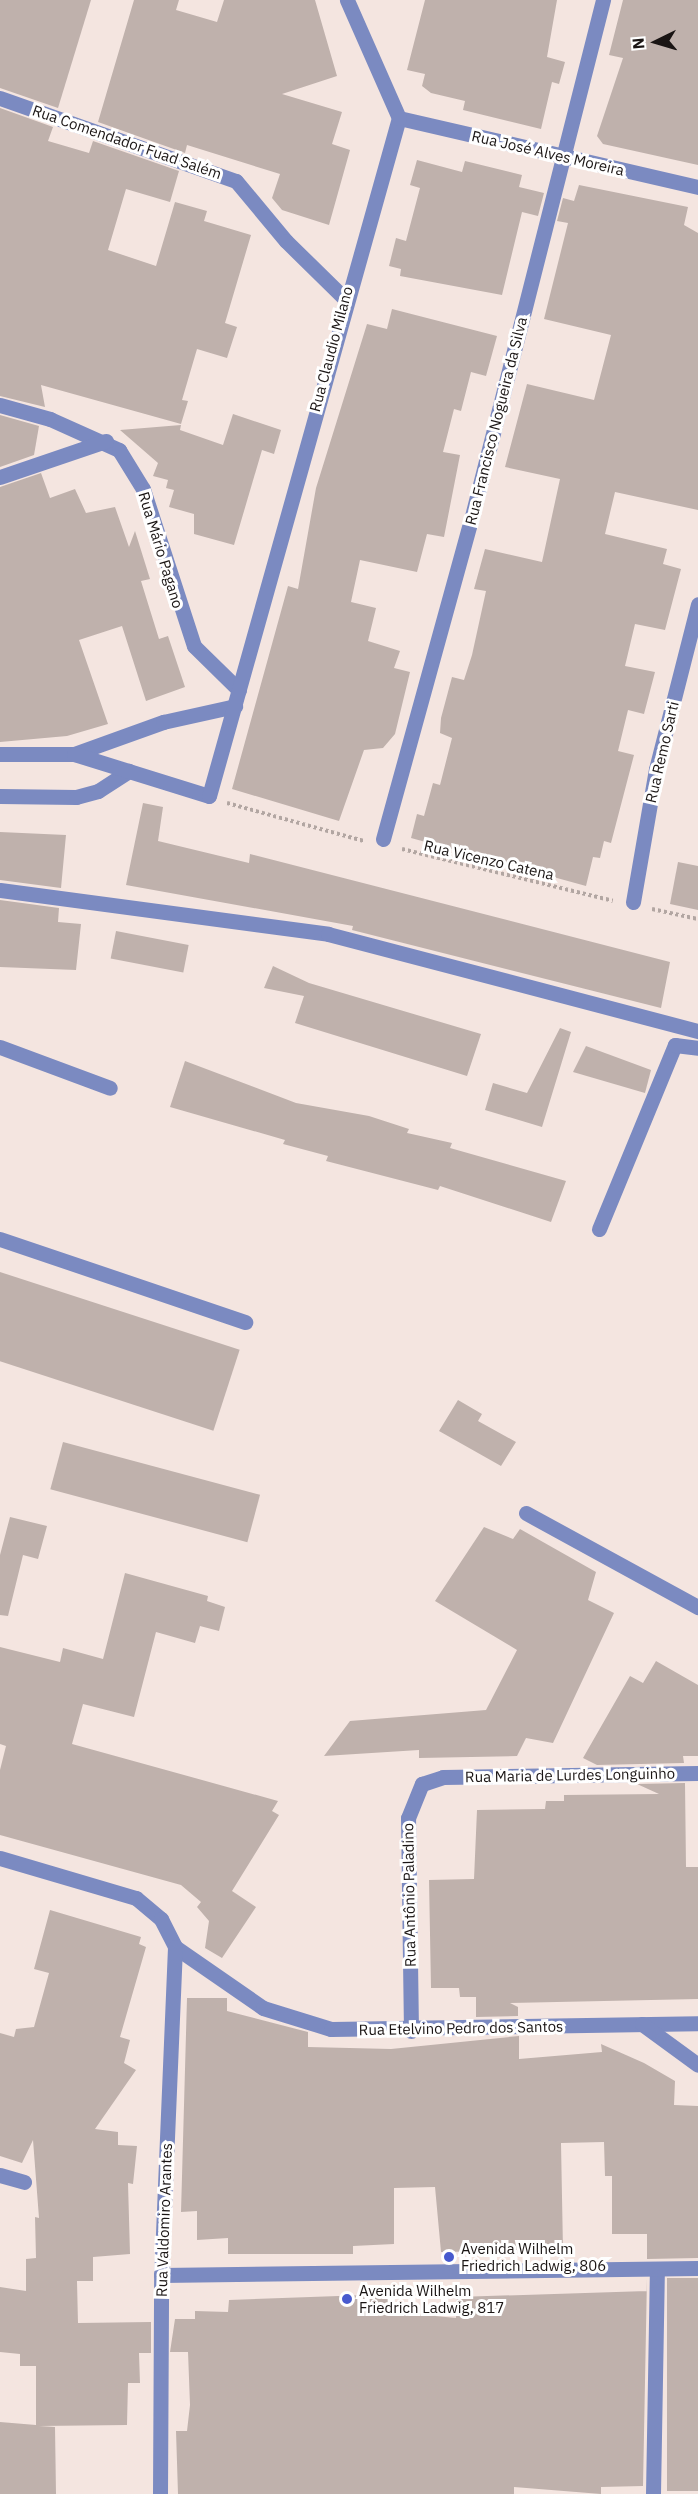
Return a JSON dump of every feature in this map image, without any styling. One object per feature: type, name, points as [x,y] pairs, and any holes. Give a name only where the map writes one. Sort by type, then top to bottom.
[{"type":"street","points":[[347,0],[399,118]]},
{"type":"street","name":"Rua Francisco Nogueira da Silva","points":[[383,839],[470,525],[603,0]]},
{"type":"street","name":"Rua Comendador Fuad Salém","points":[[0,98],[236,181],[301,258],[345,299]]},
{"type":"street","name":"Rua José Alves Moreira","points":[[399,118],[698,187]]},
{"type":"street","name":"Rua Claudio Milano","points":[[209,796],[345,299],[399,118]]},
{"type":"street","name":"Rua Mário Pagano","points":[[0,405],[106,441],[119,450],[143,489],[194,646],[239,690]]},
{"type":"street","points":[[0,477],[106,441]]},
{"type":"street","name":"Rua Remo Sarti","points":[[633,902],[656,769],[698,604]]},
{"type":"street","points":[[74,754],[163,722],[235,706]]},
{"type":"street","points":[[0,754],[74,754],[209,796]]},
{"type":"street","points":[[0,796],[76,797],[98,791],[129,771]]},
{"type":"street","points":[[0,890],[328,934],[698,1031]]},
{"type":"street","points":[[599,1229],[675,1045],[698,1048]]},
{"type":"street","points":[[0,1047],[110,1088]]},
{"type":"street","points":[[0,1239],[245,1322]]},
{"type":"street","points":[[526,1513],[698,1607]]},
{"type":"street","name":"Rua Maria de Lurdes Longuinho","points":[[443,1777],[698,1773]]},
{"type":"street","name":"Rua Antônio Paladino","points":[[411,2031],[408,1818],[422,1784],[443,1777]]},
{"type":"street","points":[[0,1858],[136,1898],[161,1919],[175,1947]]},
{"type":"street","name":"Rua Etelvino Pedro dos Santos","points":[[175,1947],[263,2008],[287,2018],[331,2029],[411,2031],[698,2023]]},
{"type":"street","name":"Rua Valdomiro Arantes","points":[[160,2494],[161,2275],[175,1947]]},
{"type":"street","points":[[642,2024],[698,2065]]},
{"type":"street","points":[[0,2175],[24,2182]]},
{"type":"street","points":[[161,2275],[698,2268]]},
{"type":"street","points":[[653,2494],[657,2269]]},
{"type":"path","name":"Rua Vicenzo Catena","points":[[209,796],[359,841],[383,839],[417,857],[633,902],[698,919]]},
{"type":"building","points":[[0,0],[91,0],[58,108],[0,88]]},
{"type":"building","points":[[134,0],[179,0],[176,10],[217,22],[224,0],[315,0],[337,76],[282,94],[342,112],[332,144],[350,150],[329,225],[282,210],[272,198],[280,174],[187,145],[185,153],[98,122]]},
{"type":"building","points":[[425,0],[557,0],[547,57],[565,62],[559,84],[552,82],[541,129],[463,110],[465,101],[431,93],[422,86],[425,74],[407,70]]},
{"type":"building","points":[[623,0],[698,0],[698,165],[603,144],[597,136],[623,58],[609,55]]},
{"type":"building","points":[[0,108],[53,127],[48,141],[89,153],[93,141],[179,171],[170,202],[126,189],[108,250],[156,266],[175,202],[207,211],[204,221],[251,235],[225,323],[237,327],[227,358],[197,349],[182,400],[188,401],[181,424],[41,385],[45,407],[0,396]]},
{"type":"building","points":[[417,160],[462,172],[465,161],[522,175],[519,187],[544,193],[538,216],[522,212],[502,295],[400,276],[401,269],[389,266],[396,238],[406,241],[420,188],[410,185]]},
{"type":"building","points":[[579,185],[688,207],[684,225],[698,233],[698,510],[615,492],[605,534],[667,549],[663,564],[681,569],[665,630],[635,624],[625,666],[655,672],[644,714],[628,710],[618,751],[634,755],[611,843],[604,841],[600,858],[593,857],[586,886],[411,838],[417,814],[424,816],[433,783],[440,785],[452,738],[440,733],[441,718],[452,677],[464,680],[472,655],[486,591],[474,589],[485,549],[542,562],[560,479],[505,467],[527,384],[594,400],[611,335],[544,319],[568,223],[557,221],[563,198],[574,201]]},
{"type":"building","points":[[392,309],[497,336],[486,376],[471,372],[461,411],[454,409],[443,452],[460,455],[444,537],[427,534],[417,572],[360,560],[351,602],[376,608],[368,641],[400,651],[394,668],[410,672],[395,734],[383,748],[364,750],[339,821],[232,789],[288,586],[298,589],[316,488],[367,324],[387,329]]},
{"type":"building","points":[[233,414],[281,430],[274,454],[262,450],[234,545],[194,534],[194,514],[169,507],[174,490],[166,488],[168,480],[153,476],[158,463],[120,430],[181,425],[180,430],[223,445]]},
{"type":"building","points":[[0,415],[39,426],[34,455],[0,467]]},
{"type":"building","points":[[41,473],[50,498],[75,489],[86,513],[115,507],[129,547],[135,531],[150,579],[141,581],[159,639],[168,636],[185,687],[146,701],[122,626],[79,640],[108,724],[67,736],[0,742],[0,487]]},
{"type":"building","points":[[143,803],[163,807],[158,841],[249,863],[250,854],[670,962],[661,1008],[352,930],[353,926],[126,885]]},
{"type":"building","points":[[0,832],[66,835],[61,888],[0,880]]},
{"type":"building","points":[[678,862],[698,866],[698,910],[670,904]]},
{"type":"building","points":[[0,900],[59,908],[58,922],[81,924],[76,970],[0,967]]},
{"type":"building","points":[[116,931],[189,945],[183,973],[111,958]]},
{"type":"building","points":[[273,966],[309,983],[481,1034],[467,1076],[295,1023],[304,996],[264,988]]},
{"type":"building","points":[[560,1028],[571,1032],[542,1127],[485,1110],[493,1083],[527,1093]]},
{"type":"building","points":[[586,1046],[651,1070],[645,1093],[573,1072]]},
{"type":"building","points":[[185,1061],[296,1103],[369,1116],[409,1129],[407,1133],[452,1143],[450,1148],[566,1181],[551,1222],[440,1186],[438,1190],[326,1161],[328,1156],[283,1144],[285,1140],[170,1107]]},
{"type":"building","points":[[0,1272],[240,1350],[213,1431],[0,1361]]},
{"type":"building","points":[[458,1400],[482,1414],[478,1421],[516,1442],[501,1466],[439,1431]]},
{"type":"building","points":[[63,1442],[260,1495],[247,1542],[50,1489]]},
{"type":"building","points":[[10,1517],[47,1526],[38,1559],[23,1555],[8,1616],[0,1615],[0,1555]]},
{"type":"building","points":[[484,1527],[513,1539],[520,1529],[596,1572],[588,1600],[614,1613],[553,1743],[526,1738],[517,1756],[419,1758],[419,1750],[324,1756],[350,1721],[486,1710],[517,1650],[435,1601]]},
{"type":"building","points":[[125,1573],[208,1596],[207,1601],[225,1607],[219,1631],[200,1626],[195,1643],[156,1632],[134,1717],[83,1704],[72,1744],[278,1801],[272,1811],[279,1815],[232,1891],[256,1907],[222,1958],[205,1948],[209,1921],[197,1907],[201,1902],[181,1885],[0,1835],[0,1770],[6,1746],[0,1744],[0,1647],[60,1662],[63,1648],[103,1659]]},
{"type":"building","points":[[656,1661],[698,1685],[698,1756],[683,1756],[684,1763],[597,1765],[583,1758],[630,1676],[643,1683]]},
{"type":"building","points":[[685,1783],[686,1867],[698,1867],[698,1999],[510,2003],[518,2007],[518,2016],[476,2017],[476,1997],[460,1997],[459,1988],[431,1988],[429,1880],[474,1879],[477,1810],[545,1809],[546,1801],[564,1801],[564,1795],[659,1794],[637,1784]]},
{"type":"building","points":[[50,1910],[141,1937],[139,1944],[146,1947],[120,2037],[130,2040],[124,2063],[136,2070],[95,2129],[118,2132],[118,2145],[137,2146],[133,2184],[128,2183],[130,2254],[93,2257],[93,2281],[77,2281],[78,2323],[151,2322],[151,2353],[139,2353],[140,2383],[128,2383],[127,2425],[39,2426],[55,2427],[56,2494],[0,2494],[0,2422],[36,2425],[36,2366],[20,2366],[20,2354],[0,2352],[0,2287],[26,2291],[26,2259],[36,2258],[35,2217],[39,2218],[33,2140],[22,2163],[0,2156],[0,2033],[14,2037],[16,2029],[34,2027],[49,1973],[34,1969]]},
{"type":"building","points":[[187,1998],[227,1998],[227,2011],[308,2032],[308,2047],[391,2049],[519,2036],[519,2059],[602,2052],[601,2044],[644,2063],[675,2081],[674,2105],[698,2106],[698,2258],[647,2259],[647,2234],[612,2234],[612,2176],[605,2176],[604,2142],[561,2143],[563,2250],[441,2252],[435,2187],[394,2188],[394,2244],[353,2246],[353,2254],[228,2254],[228,2238],[197,2240],[197,2211],[181,2212]]},
{"type":"building","points":[[667,2278],[698,2278],[698,2491],[667,2491]]},
{"type":"building","points":[[647,2291],[643,2486],[601,2487],[601,2494],[514,2487],[514,2494],[178,2494],[176,2431],[187,2431],[190,2405],[188,2352],[170,2352],[175,2319],[195,2319],[195,2311],[228,2312],[229,2300],[395,2294],[394,2312],[456,2318],[457,2297]]},
{"type":"place","name":"Avenida Wilhelm Friedrich Ladwig, 806","points":[[449,2257]]},
{"type":"place","name":"Avenida Wilhelm Friedrich Ladwig, 817","points":[[347,2299]]}]
